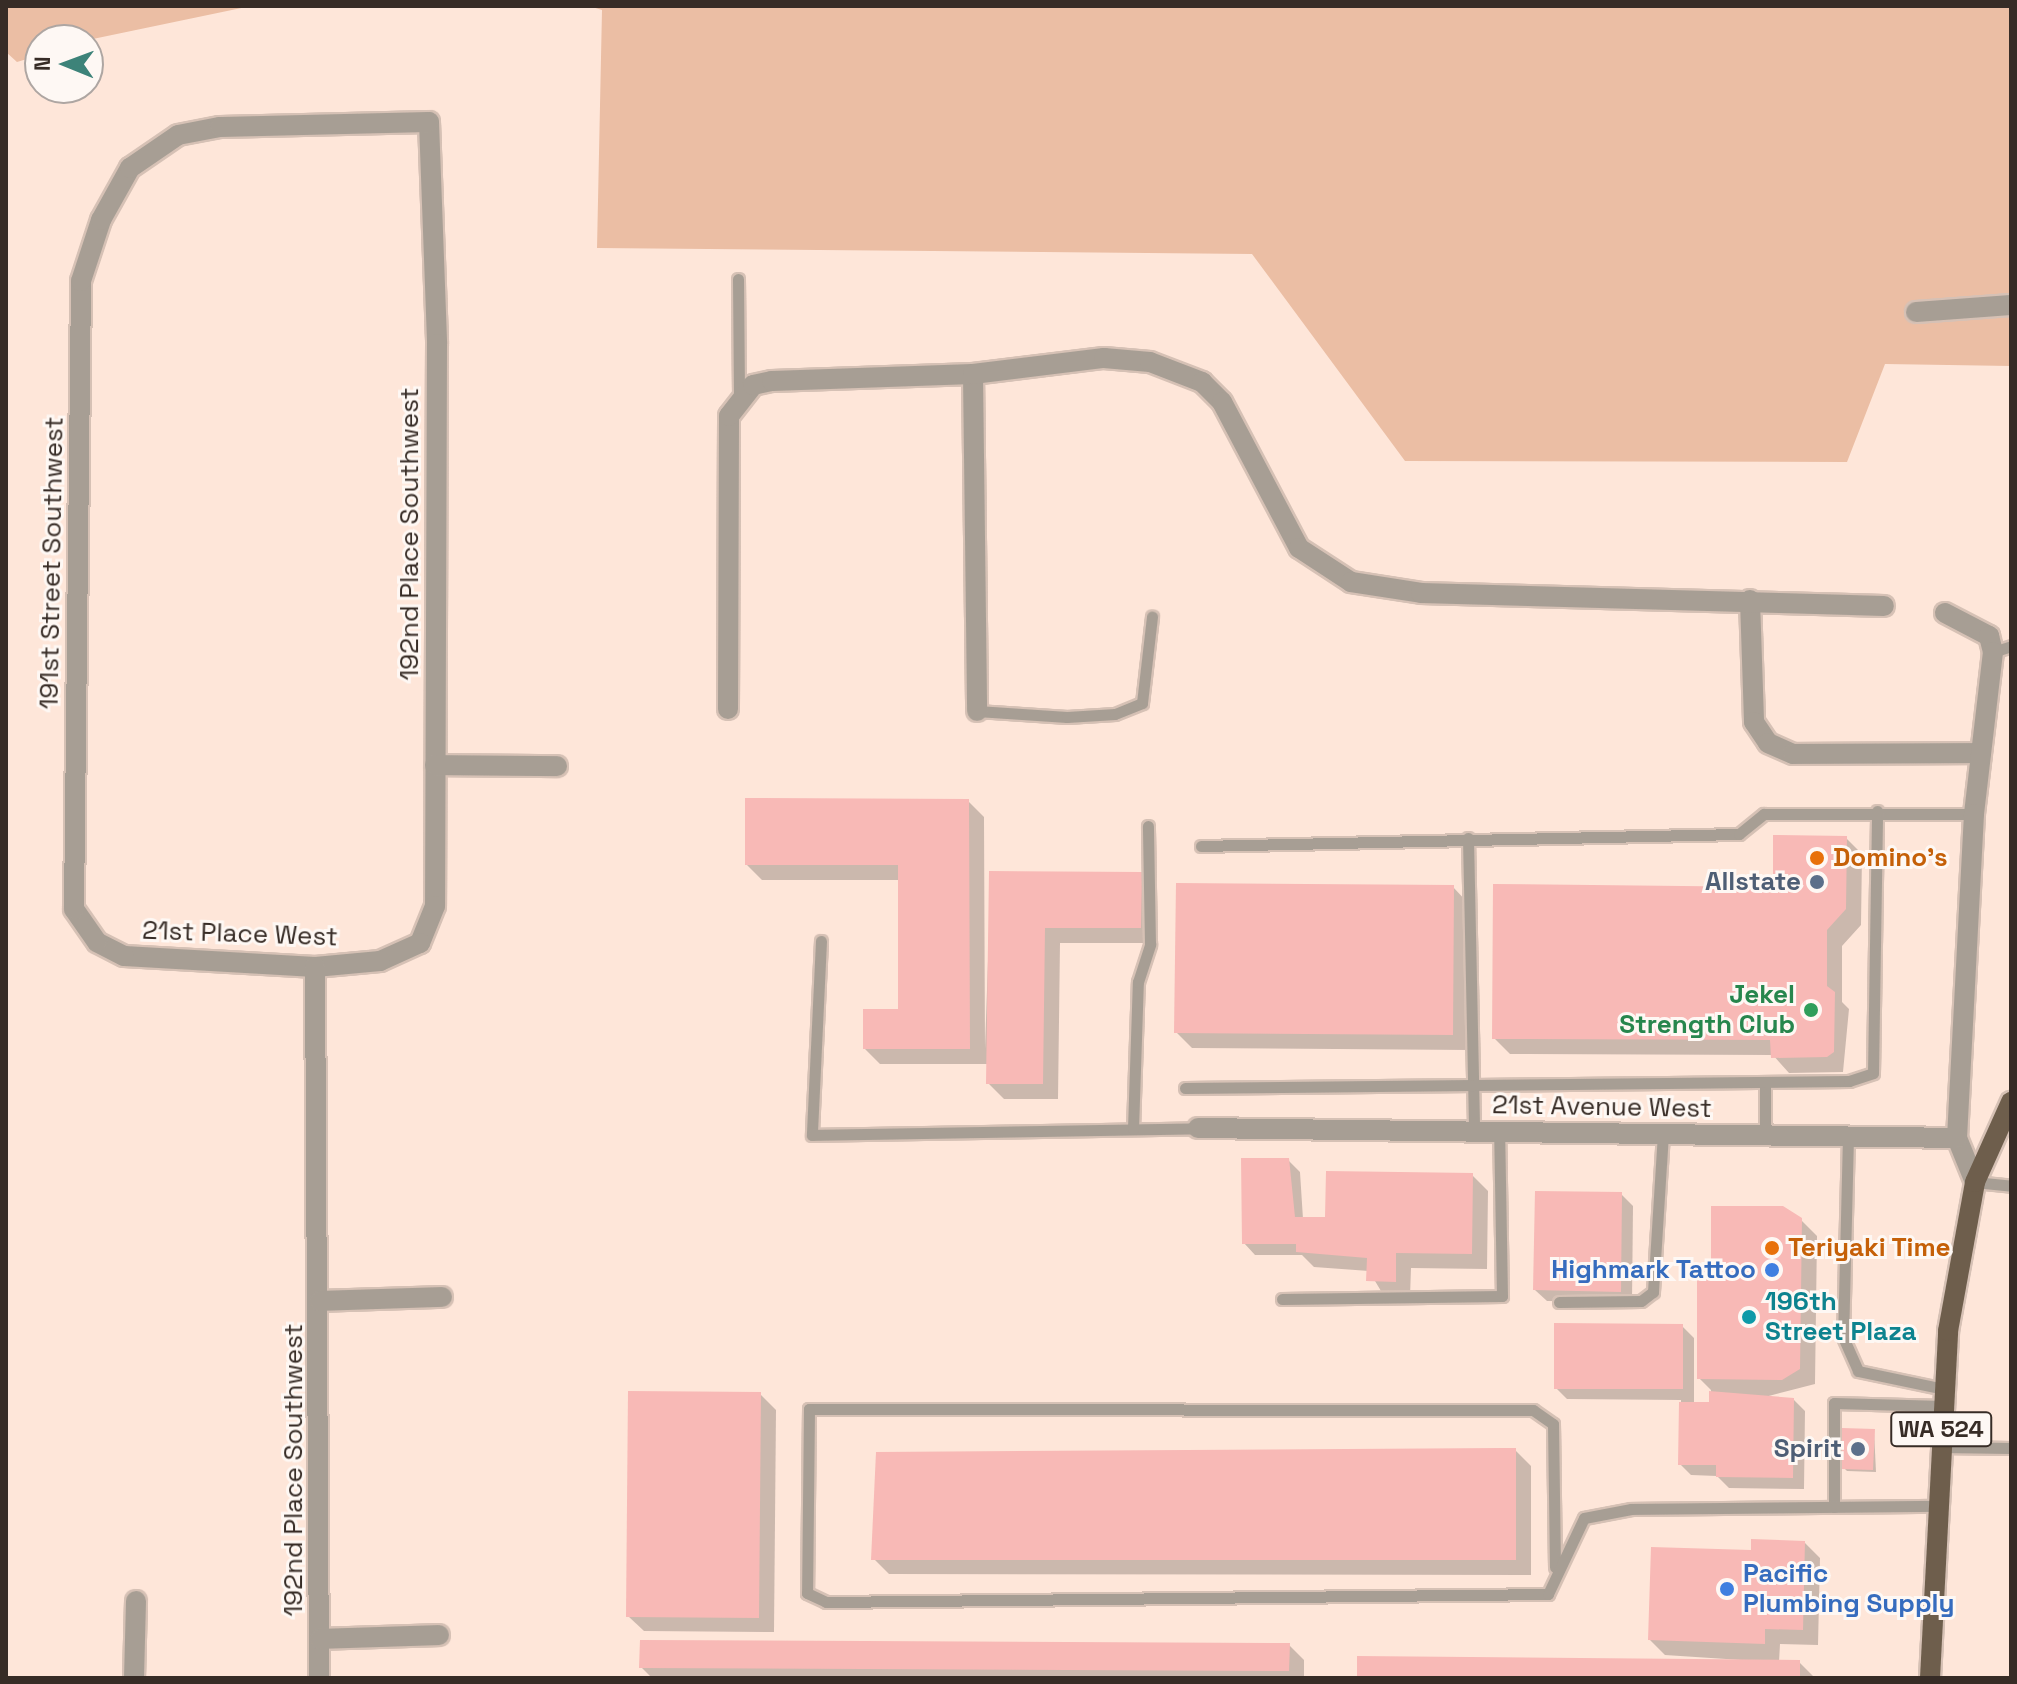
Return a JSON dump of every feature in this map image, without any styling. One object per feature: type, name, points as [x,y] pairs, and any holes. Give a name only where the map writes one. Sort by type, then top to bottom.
[{"type":"main road","name":"WA 524","points":[[1930,1678],[1943,1397],[1975,1182],[2011,1102]]},
{"type":"street","name":"191st Street Southwest","points":[[74,909],[81,281],[101,220],[130,168],[178,135],[220,127],[429,122]]},
{"type":"street","name":"192nd Place Southwest","points":[[420,943],[435,906],[437,344],[429,122]]},
{"type":"street","points":[[1916,312],[2011,305]]},
{"type":"street","points":[[728,709],[726,442],[739,398],[772,381],[973,374],[1104,358],[1150,362],[1202,382],[1249,446],[1299,548],[1351,582],[1421,593],[1884,606]]},
{"type":"street","points":[[973,374],[977,711]]},
{"type":"street","points":[[1750,600],[1754,722],[1768,743],[1793,754],[1981,753]]},
{"type":"street","points":[[1945,613],[1989,636],[2002,649],[1981,753],[1974,814],[1957,1138],[1975,1182]]},
{"type":"street","points":[[435,765],[557,766]]},
{"type":"street","name":"21st Place West","points":[[74,909],[97,942],[124,956],[315,967],[380,961],[420,943]]},
{"type":"street","name":"192nd Place Southwest","points":[[315,967],[320,1301],[319,1678]]},
{"type":"street","name":"21st Avenue West","points":[[1198,1128],[1957,1138]]},
{"type":"street","name":"192nd Place Southwest","points":[[320,1301],[442,1297]]},
{"type":"street","points":[[134,1678],[136,1601]]},
{"type":"street","name":"192nd Place Southwest","points":[[320,1639],[439,1635]]},
{"type":"lane","points":[[738,279],[739,398]]},
{"type":"lane","points":[[977,711],[1067,717],[1142,703],[1152,617]]},
{"type":"lane","points":[[1201,846],[1739,834],[1764,814],[1877,811],[1974,814]]},
{"type":"lane","points":[[1185,1088],[1849,1081],[1873,1073],[1877,811]]},
{"type":"lane","points":[[1133,1129],[1138,982],[1150,944],[1148,826]]},
{"type":"lane","points":[[1468,838],[1474,1131]]},
{"type":"lane","points":[[821,941],[812,1135],[1198,1128]]},
{"type":"lane","points":[[1765,1082],[1765,1135]]},
{"type":"lane","points":[[1282,1299],[1502,1296],[1499,1131]]},
{"type":"lane","points":[[1559,1302],[1641,1301],[1653,1292],[1663,1134]]},
{"type":"lane","points":[[1848,1136],[1843,1337],[1858,1371],[1943,1397]]},
{"type":"lane","points":[[1975,1182],[2011,1186]]},
{"type":"lane","points":[[1834,1507],[1834,1403],[1943,1397]]},
{"type":"lane","points":[[1555,1567],[1553,1424],[1533,1410],[809,1409],[807,1593],[826,1602],[1548,1594],[1555,1567],[1584,1518],[1631,1509],[1937,1506]]},
{"type":"lane","points":[[1940,1447],[2011,1448]]},
{"type":"shaded area","points":[[6,6],[251,6],[104,37],[104,24],[24,24],[24,60],[17,62],[6,52]]},
{"type":"shaded area","points":[[589,6],[2011,6],[2011,366],[1885,364],[1847,462],[1405,461],[1252,254],[597,248],[602,10]]},
{"type":"building","points":[[745,798],[969,799],[970,1049],[863,1049],[863,1009],[898,1009],[898,865],[745,865]]},
{"type":"building","points":[[1773,835],[1847,836],[1846,909],[1827,930],[1827,986],[1835,992],[1834,1052],[1827,1057],[1771,1058],[1770,1040],[1492,1039],[1493,884],[1773,887]]},
{"type":"building","points":[[989,871],[1142,872],[1141,928],[1045,928],[1043,1084],[986,1084]]},
{"type":"building","points":[[1176,883],[1454,885],[1453,1035],[1174,1033]]},
{"type":"building","points":[[1241,1158],[1289,1158],[1295,1217],[1325,1217],[1326,1171],[1473,1173],[1472,1254],[1396,1253],[1396,1282],[1366,1281],[1367,1258],[1296,1252],[1296,1244],[1242,1244]]},
{"type":"building","points":[[1535,1191],[1622,1192],[1621,1292],[1533,1290]]},
{"type":"building","name":"196th Street Plaza","points":[[1711,1206],[1783,1206],[1802,1218],[1800,1369],[1782,1380],[1697,1379],[1697,1265],[1711,1265]]},
{"type":"building","points":[[1554,1323],[1683,1324],[1683,1389],[1554,1389]]},
{"type":"building","points":[[628,1391],[761,1392],[759,1618],[626,1617]]},
{"type":"building","points":[[1709,1391],[1794,1398],[1793,1478],[1716,1477],[1716,1465],[1678,1465],[1679,1402],[1709,1402]]},
{"type":"building","name":"Spirit","points":[[1842,1428],[1875,1429],[1873,1470],[1841,1469]]},
{"type":"building","points":[[1516,1448],[1516,1560],[871,1560],[876,1452]]},
{"type":"building","name":"Pacific Plumbing Supply","points":[[1751,1539],[1805,1541],[1803,1630],[1765,1629],[1765,1644],[1648,1640],[1651,1547],[1751,1550]]},
{"type":"building","points":[[640,1640],[1290,1643],[1289,1671],[639,1668]]},
{"type":"building","points":[[1357,1656],[1800,1660],[1800,1678],[1357,1678]]},
{"type":"place","name":"Domino's","points":[[1817,858]]},
{"type":"place","name":"Allstate","points":[[1817,882]]},
{"type":"place","name":"Jekel Strength Club","points":[[1811,1010]]},
{"type":"place","name":"Teriyaki Time","points":[[1772,1248]]},
{"type":"place","name":"Highmark Tattoo","points":[[1772,1270]]},
{"type":"place","name":"196th Street Plaza","points":[[1749,1317]]},
{"type":"place","name":"Spirit","points":[[1858,1449]]},
{"type":"place","name":"Pacific Plumbing Supply","points":[[1727,1589]]}]
